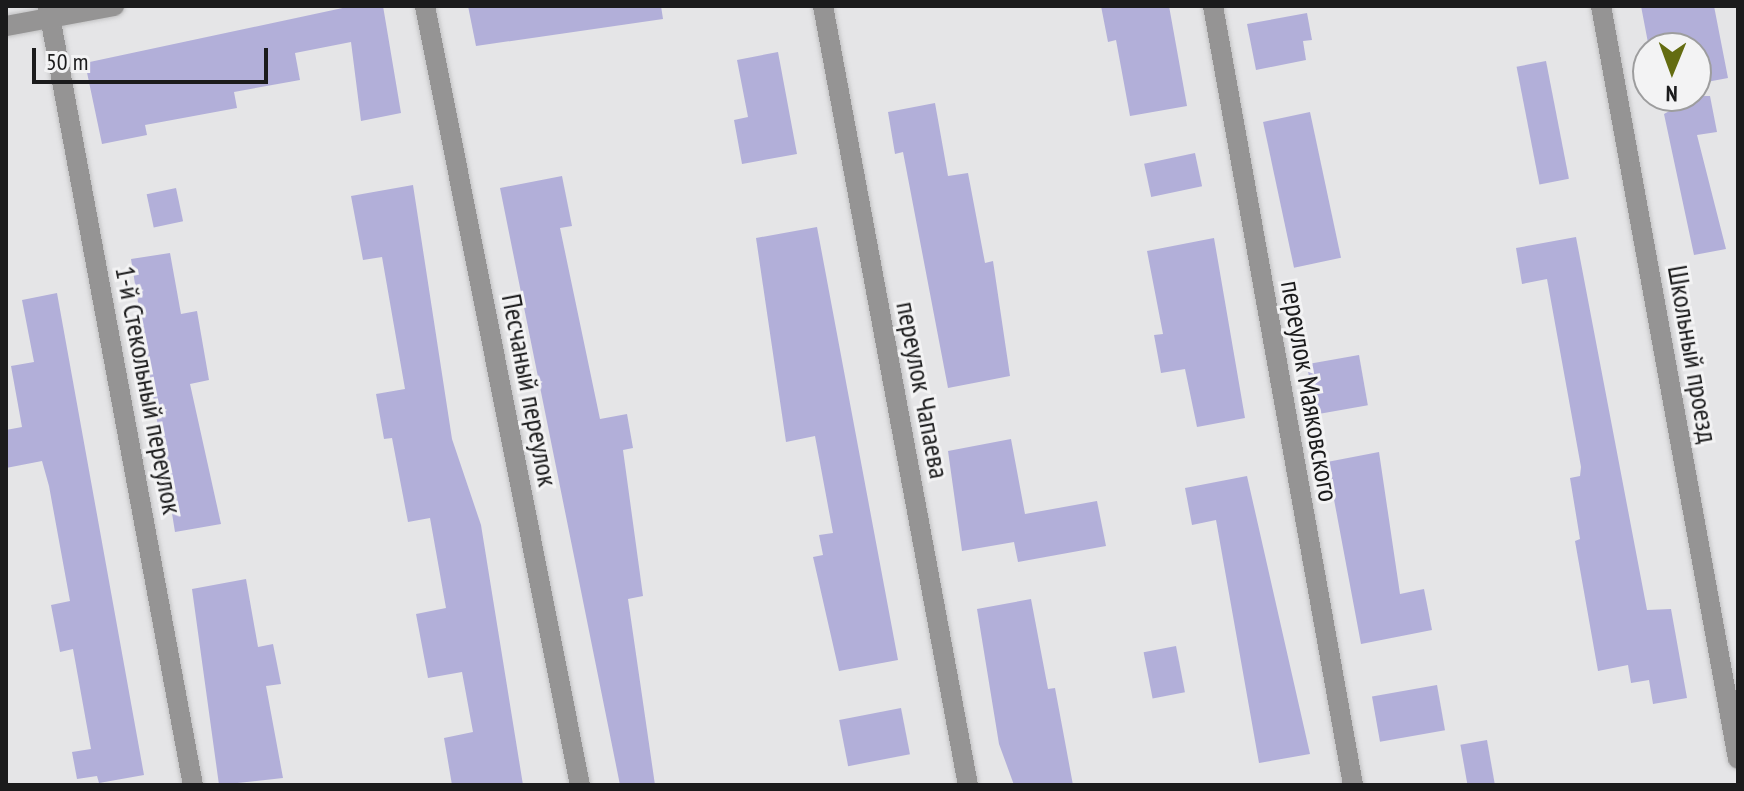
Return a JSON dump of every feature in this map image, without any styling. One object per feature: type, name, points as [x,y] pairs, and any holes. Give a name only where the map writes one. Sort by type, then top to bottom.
[{"type":"street","points":[[6,26],[49,12],[114,6]]},
{"type":"street","name":"Песчаный переулок","points":[[425,6],[580,785]]},
{"type":"street","name":"переулок Чапаева","points":[[823,6],[968,785]]},
{"type":"street","name":"переулок Маяковского","points":[[1213,6],[1353,785]]},
{"type":"street","name":"Школьный проезд","points":[[1601,6],[1738,759]]},
{"type":"street","name":"1-й Стекольный переулок","points":[[49,12],[193,785]]},
{"type":"building","points":[[352,6],[383,6],[401,113],[361,121],[351,42],[295,53],[300,80],[234,92],[237,108],[145,125],[147,135],[102,144],[85,63]]},
{"type":"building","points":[[468,6],[661,6],[663,19],[476,46]]},
{"type":"building","points":[[1101,6],[1169,6],[1187,106],[1130,116],[1116,40],[1108,42]]},
{"type":"building","points":[[1641,6],[1714,6],[1728,78],[1712,81],[1712,32],[1646,32]]},
{"type":"building","points":[[1307,13],[1312,40],[1303,41],[1306,60],[1256,70],[1247,24]]},
{"type":"building","points":[[778,52],[797,154],[742,164],[734,120],[748,117],[737,60]]},
{"type":"building","points":[[1546,61],[1569,179],[1539,185],[1517,67]]},
{"type":"building","points":[[935,103],[948,176],[968,173],[985,263],[993,261],[1010,376],[948,388],[903,152],[895,154],[888,112]]},
{"type":"building","points":[[1712,106],[1717,132],[1697,135],[1726,249],[1694,255],[1664,114],[1712,112]]},
{"type":"building","points":[[1310,112],[1341,258],[1294,268],[1263,122]]},
{"type":"building","points":[[1195,153],[1202,186],[1151,197],[1144,164]]},
{"type":"building","points":[[562,176],[572,226],[560,228],[600,419],[627,414],[633,448],[623,450],[643,596],[628,599],[655,785],[620,785],[500,188]]},
{"type":"building","points":[[413,185],[452,439],[481,525],[523,785],[452,785],[444,738],[473,732],[462,672],[428,678],[416,614],[446,608],[430,518],[408,522],[392,438],[384,439],[376,394],[405,389],[382,257],[363,260],[351,196]]},
{"type":"building","points":[[176,188],[183,221],[154,227],[147,194]]},
{"type":"building","points":[[817,227],[898,660],[839,671],[813,557],[823,555],[819,535],[833,533],[815,436],[786,442],[756,238]]},
{"type":"building","points":[[1576,237],[1647,610],[1671,609],[1687,698],[1653,704],[1649,680],[1631,683],[1628,665],[1598,671],[1575,541],[1580,539],[1570,478],[1580,476],[1581,467],[1547,279],[1522,284],[1516,248]]},
{"type":"building","points":[[1214,238],[1245,418],[1197,427],[1185,369],[1161,373],[1154,335],[1163,334],[1147,251]]},
{"type":"building","points":[[170,253],[181,314],[197,311],[209,380],[190,384],[221,524],[175,532],[131,259]]},
{"type":"building","points":[[57,293],[144,775],[99,783],[97,776],[77,779],[72,752],[91,749],[73,649],[60,652],[51,605],[70,601],[42,461],[6,468],[6,430],[22,427],[11,366],[34,362],[22,300]]},
{"type":"building","points":[[1359,355],[1368,405],[1316,414],[1307,364]]},
{"type":"building","points":[[1011,439],[1025,514],[1097,501],[1106,546],[1018,562],[1014,542],[962,551],[948,451]]},
{"type":"building","points":[[1379,452],[1400,594],[1424,589],[1432,630],[1361,644],[1327,462]]},
{"type":"building","points":[[1247,476],[1310,754],[1259,763],[1216,520],[1192,525],[1185,488]]},
{"type":"building","points":[[246,579],[258,647],[273,644],[281,684],[266,686],[283,778],[219,785],[192,589]]},
{"type":"building","points":[[1031,599],[1048,689],[1055,688],[1073,785],[1014,785],[999,744],[977,609]]},
{"type":"building","points":[[1176,646],[1185,692],[1153,698],[1144,652]]},
{"type":"building","points":[[1437,685],[1445,730],[1380,742],[1372,696]]},
{"type":"building","points":[[901,708],[910,754],[848,766],[839,720]]},
{"type":"building","points":[[1487,740],[1495,785],[1468,785],[1460,745]]}]
